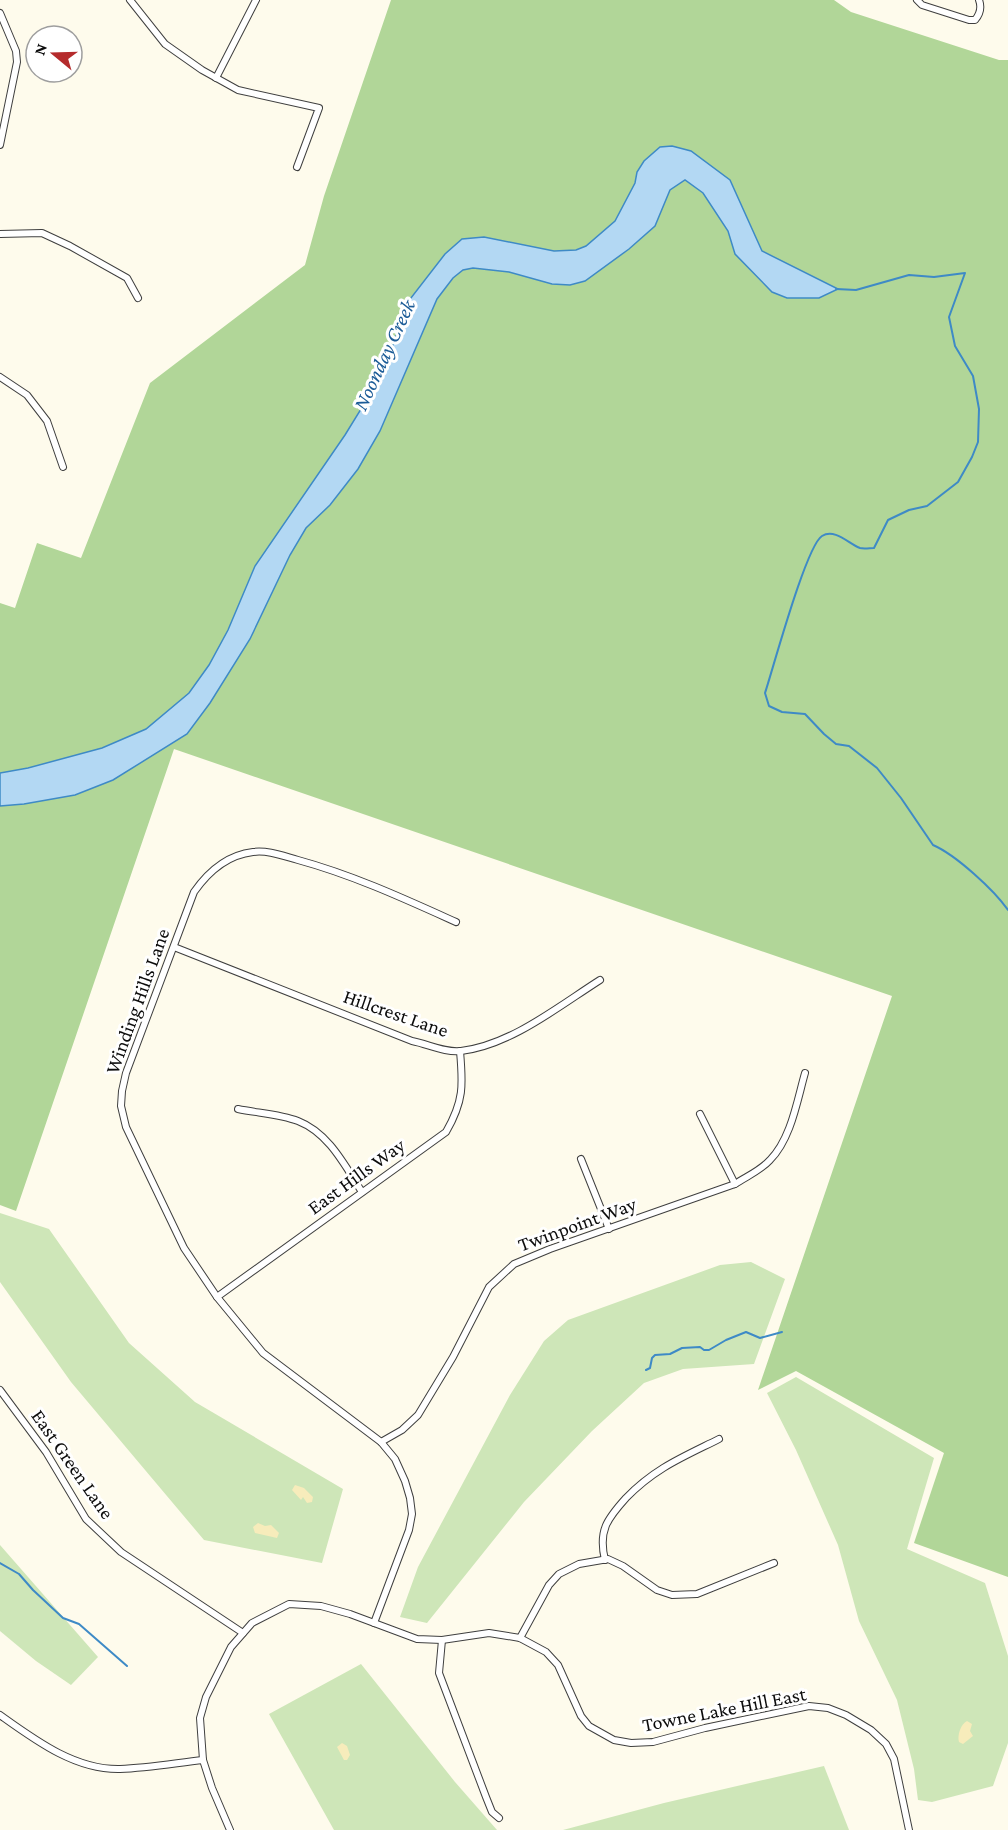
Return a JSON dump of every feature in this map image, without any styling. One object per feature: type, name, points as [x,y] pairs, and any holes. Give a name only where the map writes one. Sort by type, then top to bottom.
[{"type":"street","points":[[130,0],[165,44],[216,78],[238,90],[319,108],[297,167]]},
{"type":"street","points":[[216,78],[256,0]]},
{"type":"street","points":[[917,0],[922,4],[969,21],[975,20],[979,15],[981,8],[979,0]]},
{"type":"street","points":[[0,13],[16,51],[16,62],[0,145]]},
{"type":"street","points":[[0,234],[42,234],[70,246],[126,278],[138,298]]},
{"type":"street","points":[[0,377],[27,395],[47,421],[63,467]]},
{"type":"street","name":"Winding Hills Lane","points":[[374,1623],[409,1530],[412,1514],[405,1481],[395,1459],[381,1442],[263,1353],[217,1297],[184,1248],[134,1147],[121,1106],[122,1090],[126,1073],[194,892],[202,879],[223,863],[239,855],[255,852],[272,853],[319,866],[399,896],[456,922]]},
{"type":"street","name":"Hillcrest Lane","points":[[174,947],[412,1041],[441,1049],[460,1051],[510,1036],[600,980]]},
{"type":"street","name":"East Hills Way","points":[[217,1297],[446,1132],[462,1093],[460,1051]]},
{"type":"street","name":"Twinpoint Way","points":[[381,1442],[402,1430],[418,1415],[453,1357],[489,1287],[501,1275],[514,1264],[541,1253],[735,1184],[762,1167],[778,1150],[794,1113],[805,1073]]},
{"type":"street","points":[[238,1109],[296,1120],[307,1125],[326,1140],[362,1192]]},
{"type":"street","points":[[700,1114],[735,1184]]},
{"type":"street","points":[[581,1159],[609,1229]]},
{"type":"street","name":"East Green Lane","points":[[0,1390],[46,1452],[86,1519],[122,1552],[243,1633]]},
{"type":"street","points":[[605,1560],[602,1545],[605,1526],[611,1515],[642,1481],[667,1464],[719,1439]]},
{"type":"street","points":[[520,1638],[549,1585],[560,1574],[579,1564],[605,1560],[623,1566],[657,1590],[672,1595],[697,1594],[774,1563]]},
{"type":"street","name":"Towne Lake Hill East","points":[[230,1830],[203,1760],[200,1718],[206,1697],[231,1647],[252,1623],[289,1604],[321,1606],[417,1639],[442,1640],[489,1633],[520,1638],[546,1652],[558,1665],[580,1716],[589,1726],[614,1740],[631,1743],[652,1742],[705,1728],[809,1706],[828,1708],[846,1715],[871,1730],[886,1744],[894,1759],[909,1830]]},
{"type":"street","points":[[442,1640],[439,1672],[492,1812],[499,1818]]},
{"type":"street","points":[[0,1715],[33,1739],[87,1765],[118,1769],[203,1760]]},
{"type":"green space","points":[[391,0],[834,0],[851,12],[999,60],[1008,60],[1008,1577],[914,1543],[944,1453],[796,1371],[758,1390],[892,996],[174,749],[16,1211],[0,1205],[0,603],[15,608],[37,543],[81,558],[150,383],[305,265],[324,196]]},
{"type":"green space","points":[[0,1213],[49,1229],[129,1343],[195,1402],[343,1489],[322,1563],[204,1540],[71,1382],[0,1282]]},
{"type":"green space","points":[[751,1262],[785,1279],[754,1364],[683,1369],[644,1383],[592,1431],[524,1502],[427,1623],[400,1617],[418,1567],[510,1395],[544,1341],[568,1320],[720,1265]]},
{"type":"green space","points":[[796,1377],[934,1458],[907,1549],[985,1583],[1008,1656],[1008,1743],[993,1786],[932,1802],[918,1800],[914,1769],[897,1700],[859,1621],[838,1545],[796,1450],[767,1393]]},
{"type":"green space","points":[[0,1545],[98,1657],[71,1685],[36,1661],[0,1631]]},
{"type":"green space","points":[[361,1664],[455,1782],[497,1830],[334,1830],[269,1714]]},
{"type":"green space","points":[[824,1766],[849,1830],[563,1830],[664,1803]]},
{"type":"sand","points":[[295,1485],[304,1488],[313,1497],[312,1502],[307,1503],[303,1497],[301,1500],[292,1490]]},
{"type":"sand","points":[[258,1523],[265,1526],[271,1525],[279,1533],[277,1538],[255,1533],[253,1527]]},
{"type":"sand","points":[[967,1721],[972,1724],[970,1731],[973,1736],[963,1744],[959,1742],[959,1733]]},
{"type":"sand","points":[[342,1743],[347,1746],[350,1755],[347,1760],[344,1760],[337,1747]]},
{"type":"water","points":[[672,146],[691,151],[730,180],[762,251],[838,289],[819,298],[787,298],[772,292],[735,254],[728,231],[703,193],[685,180],[670,190],[655,226],[629,249],[585,281],[570,285],[552,284],[509,272],[473,268],[463,270],[453,278],[437,299],[380,431],[358,469],[330,505],[306,528],[290,555],[250,639],[210,703],[187,734],[113,780],[75,795],[0,806],[0,773],[28,768],[102,748],[146,729],[189,693],[209,665],[228,630],[255,566],[366,401],[392,348],[407,303],[445,254],[462,239],[484,237],[554,251],[576,250],[586,246],[615,221],[644,161],[660,147]]},
{"type":"waterway","name":"Noonday Creek","points":[[836,289],[856,290],[909,275],[934,277],[965,273],[949,317],[955,346],[973,376],[979,409],[978,442],[958,482],[927,506],[909,510],[888,520],[874,548],[860,548],[837,535],[822,536],[807,561],[765,693],[769,706],[782,712],[805,714],[836,744],[849,746],[877,768],[933,845],[974,874],[1008,910]]},
{"type":"waterway","points":[[646,1370],[650,1368],[655,1355],[670,1354],[682,1348],[700,1347],[709,1350],[746,1332],[760,1338],[782,1332]]},
{"type":"waterway","points":[[0,1563],[19,1574],[63,1618],[79,1624],[127,1666]]}]
